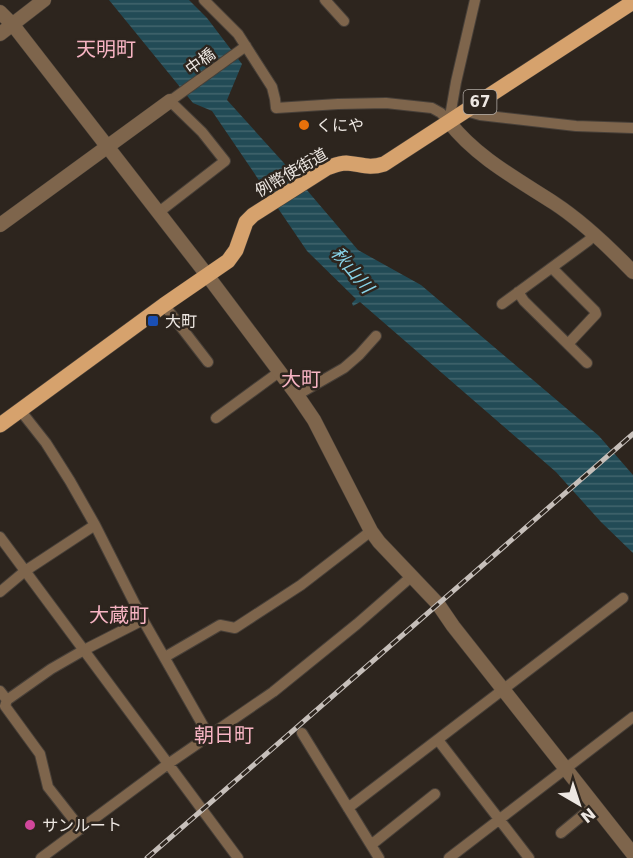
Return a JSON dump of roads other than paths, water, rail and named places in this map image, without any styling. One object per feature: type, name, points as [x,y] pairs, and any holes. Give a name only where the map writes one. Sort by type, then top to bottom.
[{"type":"main road","name":"例幣使街道","points":[[0,425],[228,261],[236,250],[246,222],[260,210],[335,165],[345,163],[365,167],[384,164],[633,2]]},
{"type":"street","points":[[0,34],[44,0]]},
{"type":"street","points":[[204,0],[238,34],[243,48],[272,87],[276,108],[386,103],[432,108],[441,113],[463,138],[493,162],[526,186],[555,203],[594,235],[633,272]]},
{"type":"street","points":[[325,0],[344,21]]},
{"type":"street","points":[[449,122],[475,0]]},
{"type":"street","points":[[0,12],[13,25],[159,212],[297,395],[314,420],[371,531],[379,542],[438,604],[629,853]]},
{"type":"street","name":"中橋","points":[[173,99],[243,48]]},
{"type":"street","points":[[0,225],[173,99],[225,161],[159,212]]},
{"type":"street","points":[[466,111],[480,115],[576,126],[633,128]]},
{"type":"street","points":[[502,304],[594,235]]},
{"type":"street","points":[[552,268],[596,314],[568,344]]},
{"type":"street","points":[[518,292],[524,301],[587,363]]},
{"type":"street","points":[[164,305],[208,362]]},
{"type":"street","points":[[297,395],[344,368],[376,336]]},
{"type":"street","points":[[216,418],[279,372]]},
{"type":"street","points":[[20,410],[46,443],[70,481],[143,620],[209,736]]},
{"type":"street","points":[[0,592],[25,571],[95,525]]},
{"type":"street","points":[[165,657],[220,625],[235,628],[301,585],[371,531]]},
{"type":"street","points":[[0,537],[238,858]]},
{"type":"street","points":[[41,858],[168,764],[273,692],[412,576]]},
{"type":"street","points":[[348,808],[623,598]]},
{"type":"street","points":[[81,829],[48,787],[40,754],[5,706],[3,695],[143,620]]},
{"type":"street","points":[[449,858],[633,717]]},
{"type":"street","points":[[302,733],[379,858]]},
{"type":"street","points":[[438,740],[530,858]]},
{"type":"street","points":[[371,845],[435,794]]},
{"type":"street","points":[[561,833],[595,806]]},
{"type":"water","name":"秋山川","points":[[109,0],[189,0],[207,18],[242,64],[227,100],[358,250],[421,285],[599,436],[633,475],[633,553],[601,522],[556,472],[360,302],[353,306],[352,303],[356,299],[307,251],[212,111],[193,103]]},
{"type":"railway","points":[[147,858],[633,434]]},
{"type":"place","name":"くにや","points":[[304,125]]},
{"type":"place","name":"大町","points":[[153,321]]},
{"type":"place","name":"サンルート","points":[[30,825]]},
{"type":"district","name":"天明町","points":[[106,49]]},
{"type":"district","name":"大町","points":[[301,379]]},
{"type":"district","name":"大蔵町","points":[[119,615]]},
{"type":"district","name":"朝日町","points":[[224,735]]}]
